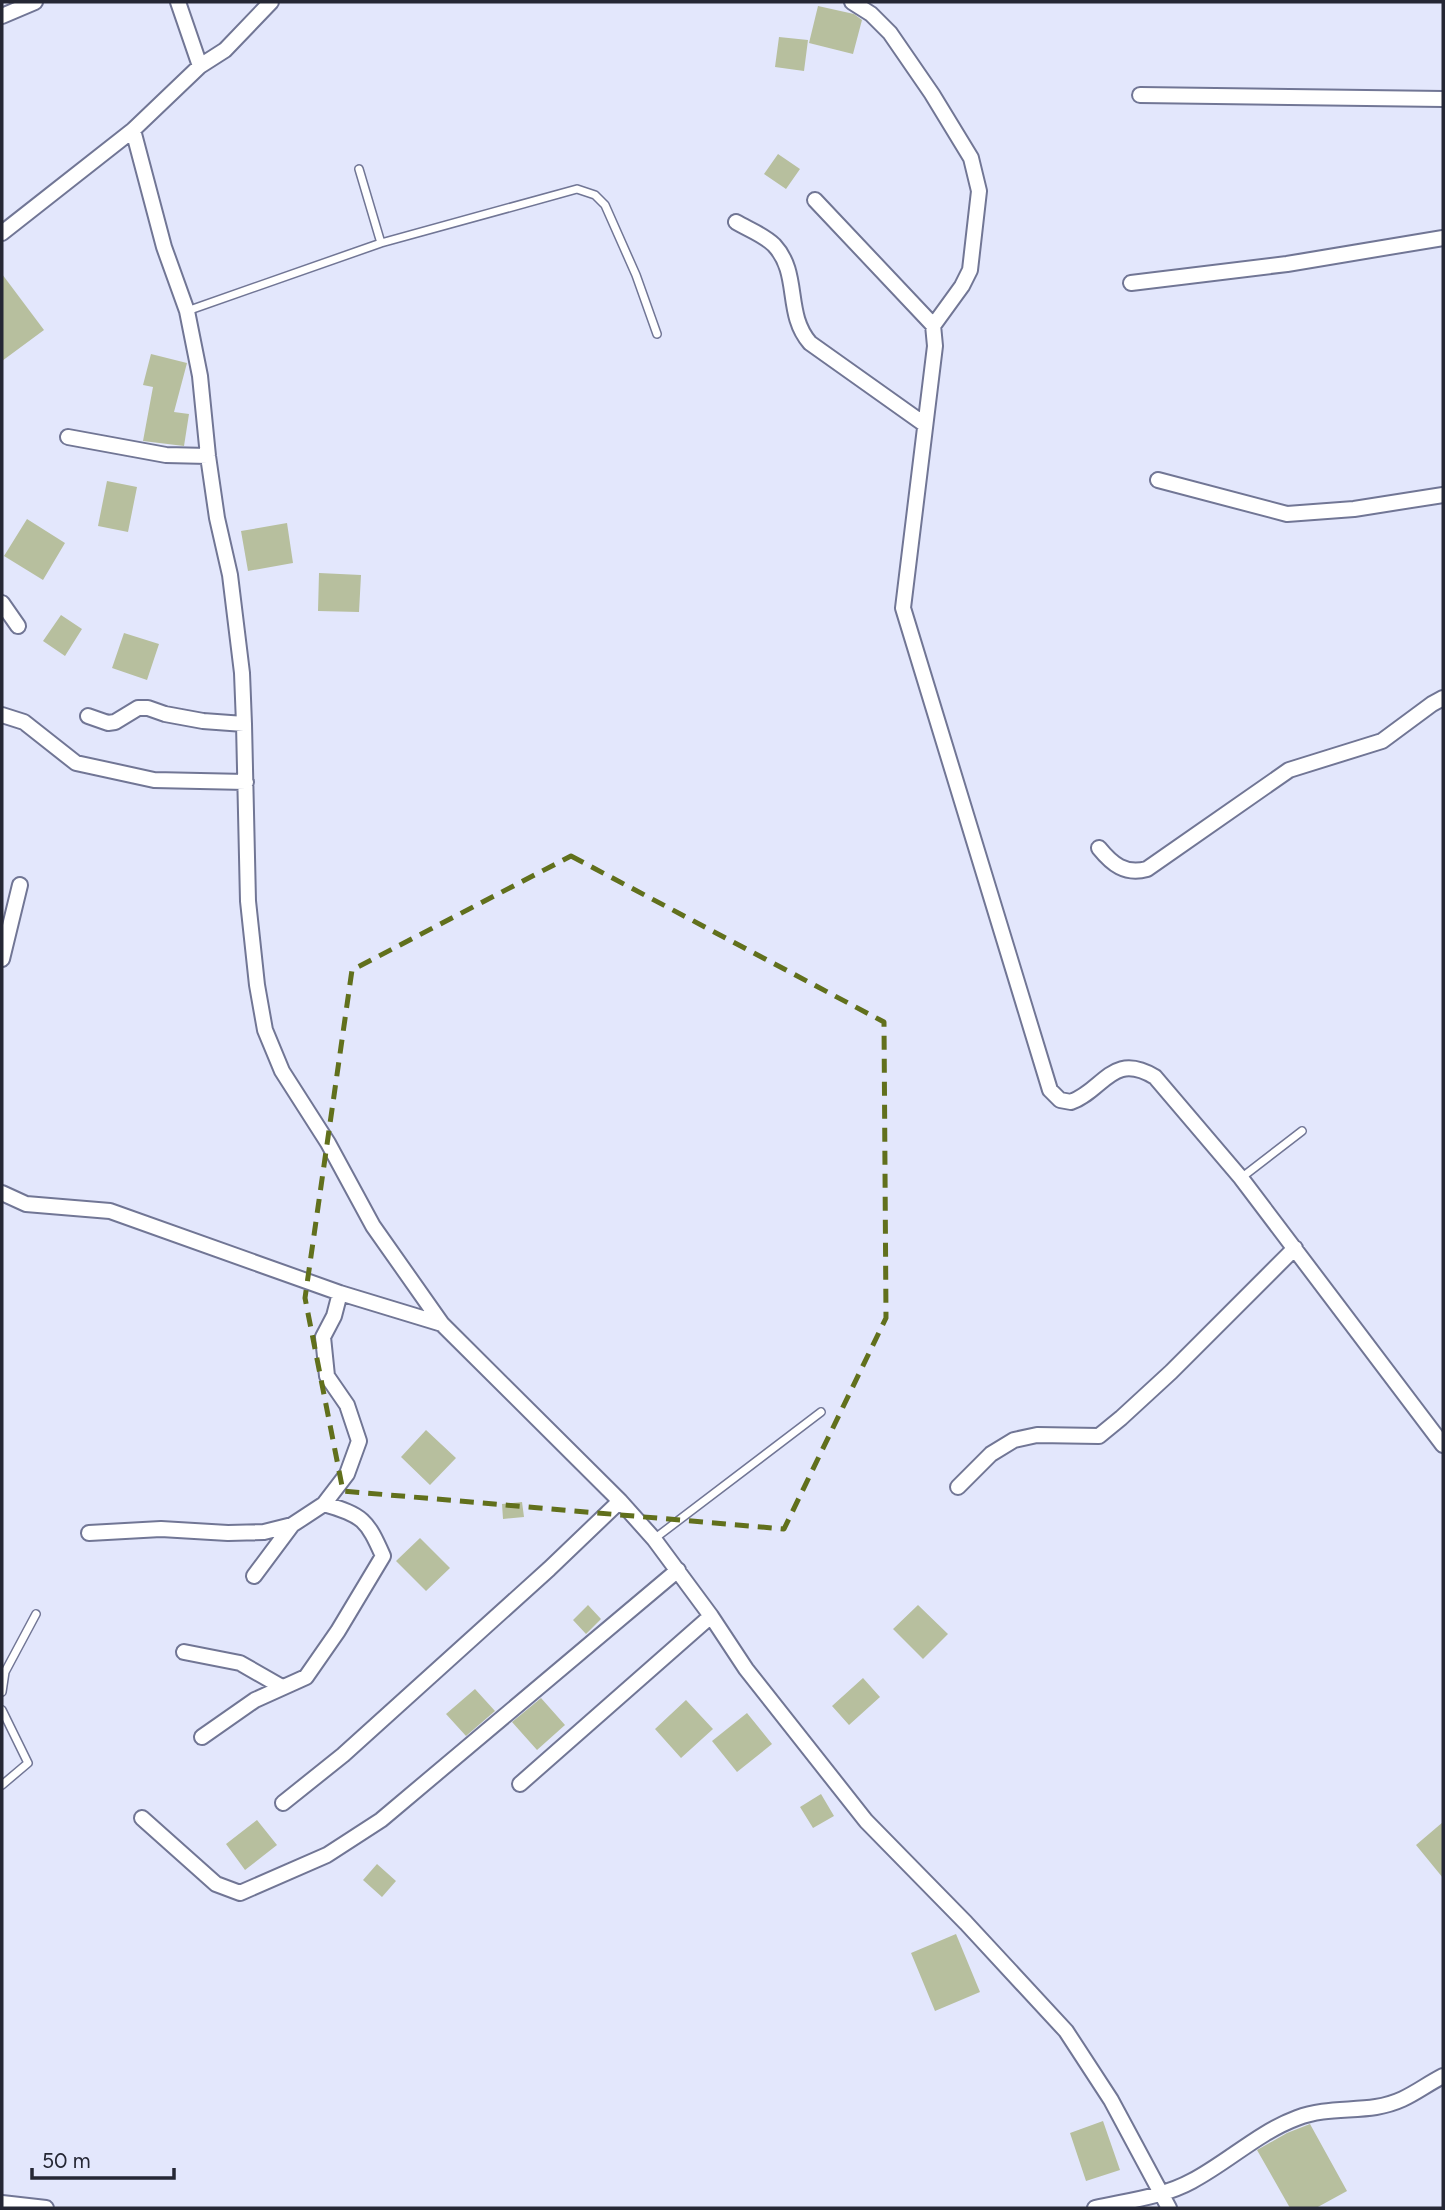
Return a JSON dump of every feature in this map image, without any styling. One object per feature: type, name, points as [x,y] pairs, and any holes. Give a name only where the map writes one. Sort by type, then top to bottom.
[{"type":"street","points":[[2,16],[35,2]]},
{"type":"street","points":[[178,2],[200,66]]},
{"type":"street","points":[[2,233],[133,130],[200,66],[225,50],[271,2]]},
{"type":"street","points":[[852,2],[871,14],[890,33],[932,94],[971,158],[974,169],[979,191],[971,270],[967,280],[933,326]]},
{"type":"street","points":[[1140,96],[1443,99]]},
{"type":"street","points":[[133,130],[164,247],[187,311],[200,376],[208,456],[217,519],[230,575],[242,673],[248,901],[257,985],[269,1040],[282,1071],[328,1143],[373,1226],[442,1324],[620,1501],[654,1539],[746,1669],[866,1821],[1066,2031],[1111,2100],[1169,2208]]},
{"type":"street","points":[[815,200],[933,326],[935,346],[903,608],[1048,1086],[1057,1098],[1070,1101],[1119,1069],[1146,1072],[1162,1084],[1241,1178],[1443,1444]]},
{"type":"street","points":[[736,222],[771,242],[782,258],[790,279],[798,327],[810,343],[924,424]]},
{"type":"street","points":[[1131,283],[1287,264],[1443,238]]},
{"type":"street","points":[[68,437],[166,455],[208,456]]},
{"type":"street","points":[[1158,480],[1287,514],[1354,509],[1443,495]]},
{"type":"street","points":[[2,603],[18,626]]},
{"type":"street","points":[[1099,848],[1121,868],[1134,871],[1147,869],[1289,770],[1382,741],[1443,698]]},
{"type":"street","points":[[88,716],[108,723],[115,722],[138,708],[148,708],[165,714],[244,724]]},
{"type":"street","points":[[2,715],[24,722],[76,763],[155,780],[246,782]]},
{"type":"street","points":[[2,959],[20,885]]},
{"type":"street","points":[[2,1193],[26,1204],[110,1211],[340,1293],[442,1324]]},
{"type":"street","points":[[958,1487],[991,1454],[1014,1440],[1037,1435],[1098,1436],[1121,1419],[1295,1248]]},
{"type":"street","points":[[89,1533],[161,1529],[264,1532],[292,1525],[324,1504],[347,1474],[359,1441],[347,1405],[327,1376],[323,1337],[334,1316],[340,1293]]},
{"type":"street","points":[[283,1803],[343,1755],[549,1569],[620,1501]]},
{"type":"street","points":[[202,1737],[255,1700],[306,1677],[338,1631],[383,1556],[371,1527],[350,1511],[324,1504]]},
{"type":"street","points":[[254,1576],[292,1525]]},
{"type":"street","points":[[142,1818],[216,1884],[240,1893],[327,1855],[382,1820],[678,1570]]},
{"type":"street","points":[[520,1784],[711,1616]]},
{"type":"street","points":[[184,1652],[240,1663],[282,1687]]},
{"type":"street","points":[[1095,2208],[1160,2194],[1191,2182],[1268,2132],[1298,2117],[1328,2110],[1376,2107],[1400,2101],[1417,2094],[1443,2076]]},
{"type":"street","points":[[2,2203],[46,2208]]},
{"type":"lane","points":[[359,169],[381,243]]},
{"type":"lane","points":[[187,311],[381,243],[577,189],[589,192],[605,205],[636,275],[657,334]]},
{"type":"lane","points":[[1241,1178],[1302,1131]]},
{"type":"lane","points":[[654,1539],[821,1412]]},
{"type":"lane","points":[[2,1692],[5,1672],[36,1614]]},
{"type":"lane","points":[[2,1710],[28,1763],[2,1785]]},
{"type":"highlighted area","points":[[571,856],[884,1022],[886,1318],[784,1529],[343,1491],[305,1298],[352,970]]},
{"type":"building","points":[[818,6],[854,14],[862,20],[853,54],[809,43]]},
{"type":"building","points":[[779,37],[808,40],[804,71],[775,67]]},
{"type":"building","points":[[778,154],[800,169],[786,189],[764,174]]},
{"type":"building","points":[[2,274],[44,330],[2,361]]},
{"type":"building","points":[[151,354],[187,363],[174,412],[189,414],[184,446],[143,441],[153,387],[143,385]]},
{"type":"building","points":[[107,481],[137,487],[128,532],[98,526]]},
{"type":"building","points":[[27,519],[65,543],[43,580],[4,556]]},
{"type":"building","points":[[287,523],[293,563],[248,571],[241,531]]},
{"type":"building","points":[[319,573],[361,575],[359,612],[318,611]]},
{"type":"building","points":[[61,615],[82,629],[65,656],[43,641]]},
{"type":"building","points":[[124,633],[159,644],[147,680],[112,668]]},
{"type":"building","points":[[426,1430],[456,1458],[430,1485],[401,1457]]},
{"type":"building","points":[[522,1502],[524,1517],[503,1519],[502,1504]]},
{"type":"building","points":[[420,1538],[450,1568],[426,1591],[396,1561]]},
{"type":"building","points":[[588,1605],[601,1619],[586,1634],[573,1620]]},
{"type":"building","points":[[918,1605],[948,1634],[923,1659],[893,1629]]},
{"type":"building","points":[[863,1678],[880,1697],[849,1725],[832,1706]]},
{"type":"building","points":[[475,1689],[495,1711],[466,1736],[446,1714]]},
{"type":"building","points":[[541,1698],[565,1725],[537,1750],[512,1722]]},
{"type":"building","points":[[686,1700],[713,1729],[681,1758],[655,1729]]},
{"type":"building","points":[[747,1713],[772,1744],[737,1772],[712,1741]]},
{"type":"building","points":[[821,1794],[834,1816],[813,1828],[800,1807]]},
{"type":"building","points":[[257,1820],[277,1845],[245,1870],[226,1844]]},
{"type":"building","points":[[1443,1822],[1443,1878],[1416,1845]]},
{"type":"building","points":[[377,1864],[396,1881],[382,1897],[363,1880]]},
{"type":"building","points":[[956,1934],[980,1992],[935,2011],[911,1953]]},
{"type":"building","points":[[1103,2121],[1120,2170],[1086,2181],[1070,2133]]},
{"type":"building","points":[[1310,2124],[1347,2191],[1316,2208],[1290,2208],[1257,2150]]}]
